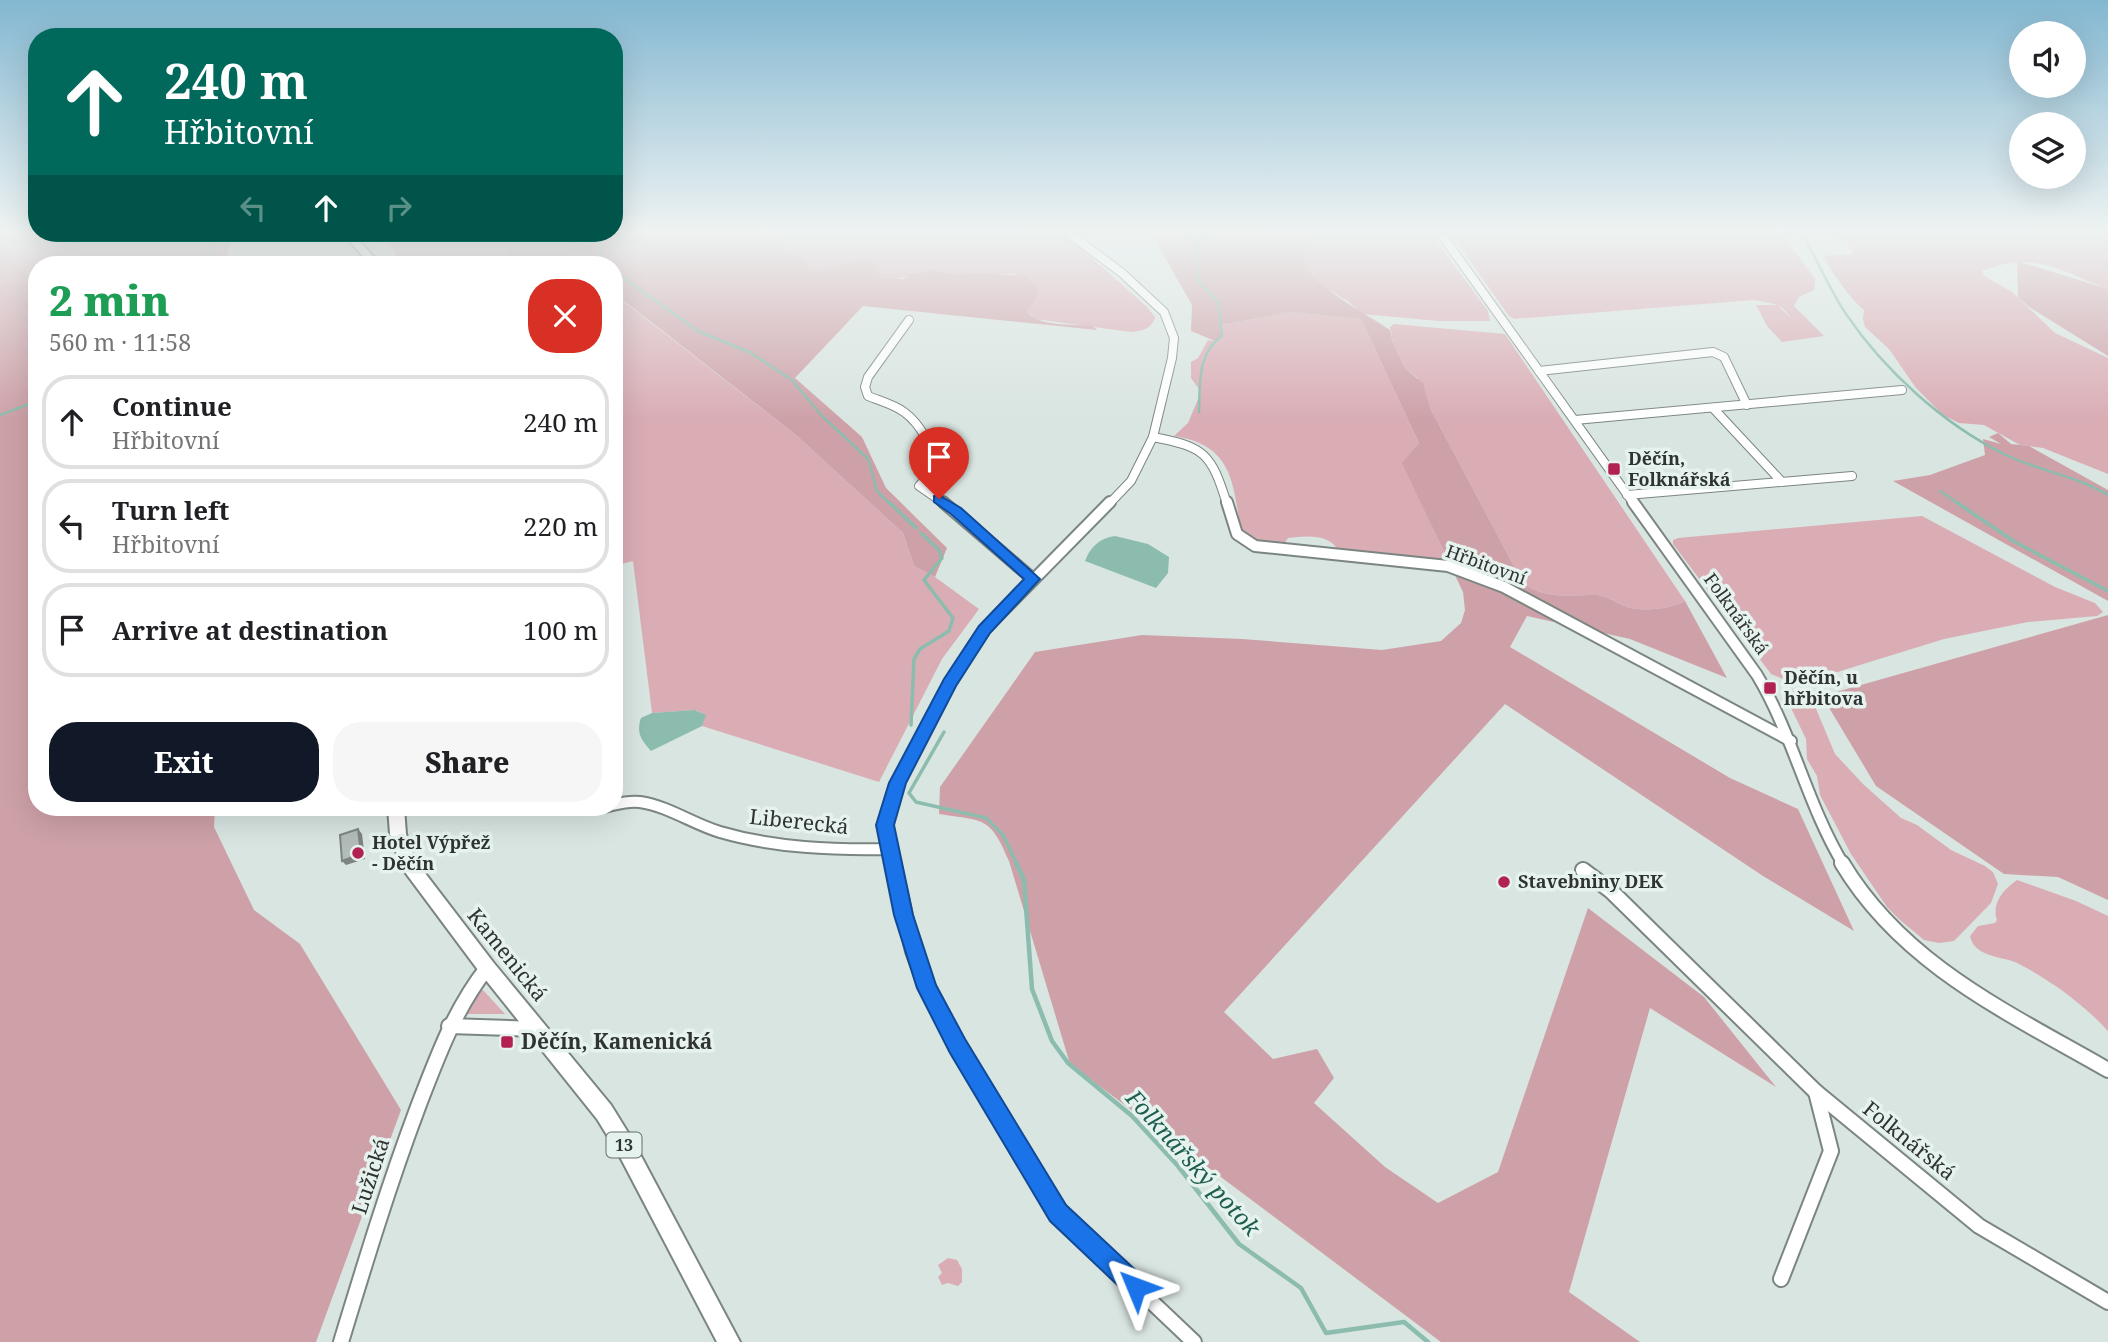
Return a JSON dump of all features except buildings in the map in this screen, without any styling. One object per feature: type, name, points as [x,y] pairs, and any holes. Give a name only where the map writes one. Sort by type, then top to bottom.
[{"type":"main road","name":"Kamenická","points":[[397,816],[398,834],[408,863],[487,968],[604,1112],[625,1146],[729,1342]]},
{"type":"street","points":[[1144,294],[1164,312],[1174,338],[1172,358],[1153,437],[1130,481],[985,629],[950,683],[898,783],[885,825],[903,915],[927,988],[958,1046],[1058,1213],[1194,1342]]},
{"type":"street","name":"Folknářská","points":[[1484,294],[1757,676],[1775,705],[1791,741],[1815,811],[1831,845],[1860,891],[1895,934],[1951,981],[2108,1070]]},
{"type":"street","points":[[909,320],[868,377],[865,387],[868,396],[902,411],[911,418],[928,444],[935,459],[934,467],[919,486],[956,511],[1033,579]]},
{"type":"street","points":[[1539,371],[1713,352],[1724,357],[1746,405]]},
{"type":"street","points":[[1575,420],[1902,390]]},
{"type":"street","points":[[1713,408],[1782,482]]},
{"type":"street","name":"Hřbitovní","points":[[1153,437],[1190,444],[1209,460],[1218,474],[1237,534],[1255,546],[1421,563],[1459,570],[1504,587],[1791,741]]},
{"type":"street","points":[[1627,495],[1852,476]]},
{"type":"street","name":"Liberecká","points":[[623,805],[637,802],[708,829],[759,842],[817,850],[890,849]]},
{"type":"street","name":"Folknářská","points":[[1583,870],[1611,891],[1816,1091],[1979,1226],[2108,1302]]},
{"type":"street","name":"Lužická","points":[[341,1342],[397,1162],[449,1026],[472,985],[487,968]]},
{"type":"street","points":[[449,1026],[538,1030]]},
{"type":"street","points":[[1781,1279],[1830,1151],[1816,1091]]},
{"type":"shaded area","points":[[0,294],[28,294],[28,816],[215,816],[214,827],[254,910],[300,944],[401,1110],[316,1342],[0,1342]]},
{"type":"shaded area","points":[[623,294],[1037,294],[1027,311],[1032,316],[1047,322],[1093,326],[1097,330],[863,306],[795,378],[862,437],[886,488],[947,548],[935,577],[914,566],[903,533],[796,435],[623,300]]},
{"type":"shaded area","points":[[1033,294],[1132,294],[1155,317],[1146,329],[1131,332],[1035,319],[1027,311],[1037,298]]},
{"type":"shaded area","points":[[1186,294],[1334,294],[1390,330],[1405,368],[1423,383],[1431,410],[1523,583],[1550,594],[1597,595],[1634,609],[1665,608],[1685,601],[1727,678],[1630,639],[1527,616],[1510,647],[1730,778],[1798,809],[1854,931],[1763,876],[1505,704],[1224,1012],[1273,1059],[1317,1049],[1334,1078],[1314,1103],[1385,1167],[1438,1203],[1498,1172],[1588,908],[1704,997],[1776,1087],[1650,1008],[1569,1292],[1640,1342],[1441,1342],[1070,1064],[1009,861],[1002,846],[984,823],[939,814],[940,787],[1035,652],[1142,635],[1242,639],[1382,650],[1441,641],[1461,623],[1465,610],[1463,592],[1402,463],[1419,443],[1361,319],[1290,312],[1221,325],[1222,336],[1215,341],[1191,331],[1192,305]]},
{"type":"shaded area","points":[[1335,294],[1475,294],[1488,311],[1490,321],[1439,321],[1362,314]]},
{"type":"shaded area","points":[[1493,294],[1806,294],[1799,297],[1794,306],[1824,336],[1782,342],[1767,326],[1756,305],[1776,305],[1754,300],[1514,319]]},
{"type":"shaded area","points":[[1848,294],[2014,294],[2055,333],[2108,358],[2108,474],[2043,448],[2020,445],[1984,425],[1959,423],[1943,415],[1916,388],[1889,349],[1865,327],[1864,310]]},
{"type":"shaded area","points":[[2018,294],[2108,294],[2108,356],[2029,307]]},
{"type":"shaded area","points":[[623,301],[796,435],[903,533],[914,566],[935,577],[979,609],[942,659],[879,782],[702,726],[705,715],[696,710],[652,713],[633,561],[623,564]]},
{"type":"shaded area","points":[[1290,312],[1361,319],[1419,443],[1403,463],[1449,563],[1339,552],[1330,542],[1317,537],[1288,538],[1282,547],[1257,543],[1241,531],[1232,482],[1219,457],[1193,441],[1174,436],[1188,423],[1201,392],[1191,378],[1191,362],[1198,358],[1208,340],[1215,341],[1221,325]]},
{"type":"shaded area","points":[[1394,324],[1505,334],[1685,601],[1665,608],[1634,609],[1597,595],[1550,594],[1523,583],[1431,410],[1425,390],[1418,378],[1405,368],[1393,343],[1390,327]]},
{"type":"shaded area","points":[[1998,433],[2011,444],[2029,446],[2108,490],[2108,601],[1893,481],[1930,475],[1985,455],[1983,439],[2001,444],[1989,437]]},
{"type":"shaded area","points":[[1922,516],[2055,587],[2095,603],[2103,612],[2097,616],[2028,622],[1944,639],[1818,678],[1790,682],[1771,674],[1673,544],[1673,540],[1678,538]]},
{"type":"shaded area","points":[[1115,536],[1148,544],[1169,557],[1168,573],[1156,588],[1085,561],[1096,544]]},
{"type":"shaded area","points":[[2108,615],[2108,900],[2058,877],[2004,874],[1876,786],[1822,696]]},
{"type":"shaded area","points":[[1803,690],[1814,704],[1835,754],[1863,784],[1901,818],[1917,825],[1951,850],[1993,872],[1998,884],[1991,903],[1954,941],[1939,943],[1924,940],[1900,920],[1887,907],[1851,854],[1820,795],[1817,776],[1807,759],[1806,739],[1792,710],[1788,692]]},
{"type":"shaded area","points":[[695,710],[706,715],[702,726],[651,751],[642,739],[639,732],[641,718],[652,713]]},
{"type":"shaded area","points":[[2017,880],[2076,901],[2108,916],[2108,1031],[2077,1002],[2044,978],[2013,961],[1977,949],[1973,943],[1970,936],[1978,926],[1995,923],[1997,902]]},
{"type":"shaded area","points":[[483,990],[505,1014],[467,1014],[463,1008],[474,994]]},
{"type":"shaded area","points":[[948,1258],[957,1260],[962,1269],[962,1282],[958,1286],[948,1283],[942,1285],[938,1277],[942,1273],[938,1265]]},
{"type":"waterway","points":[[646,294],[698,331],[751,353],[792,380],[821,415],[868,459],[877,491],[890,504]]},
{"type":"waterway","name":"Folknářský potok","points":[[1199,412],[1204,360],[1214,343],[1222,336],[1218,302],[1210,294]]},
{"type":"waterway","points":[[1834,294],[1846,314],[1878,355],[1916,394],[1937,411],[1981,442],[2004,454],[2108,495]]},
{"type":"waterway","points":[[0,415],[28,404]]},
{"type":"waterway","points":[[1940,491],[1959,504]]},
{"type":"waterway","points":[[889,502],[916,528]]},
{"type":"waterway","points":[[1956,502],[2015,542],[2108,591]]},
{"type":"waterway","points":[[911,725],[914,659],[920,649],[949,631],[953,618],[924,580],[942,558],[939,550],[921,533]]},
{"type":"waterway","name":"Folknářský potok","points":[[944,732],[909,793],[916,802],[986,818],[1003,835],[1017,864]]},
{"type":"waterway","name":"Folknářský potok","points":[[1016,863],[1024,880],[1032,989],[1052,1041],[1068,1063],[1132,1116],[1178,1166],[1239,1244],[1301,1288],[1326,1333],[1404,1322],[1428,1342]]},
{"type":"place","name":"Děčín, Folknářská","points":[[1614,469]]},
{"type":"place","name":"Děčín, u hřbitova","points":[[1770,688]]},
{"type":"place","name":"Hotel Výpřež - Děčín","points":[[358,853]]},
{"type":"place","name":"Stavebniny DEK","points":[[1504,882]]},
{"type":"place","name":"Děčín, Kamenická","points":[[507,1042]]},
{"type":"route","points":[[939,499],[1033,579],[985,629],[950,683],[898,783],[885,825],[903,915],[927,988],[958,1046],[1058,1213],[1136,1287]]}]
